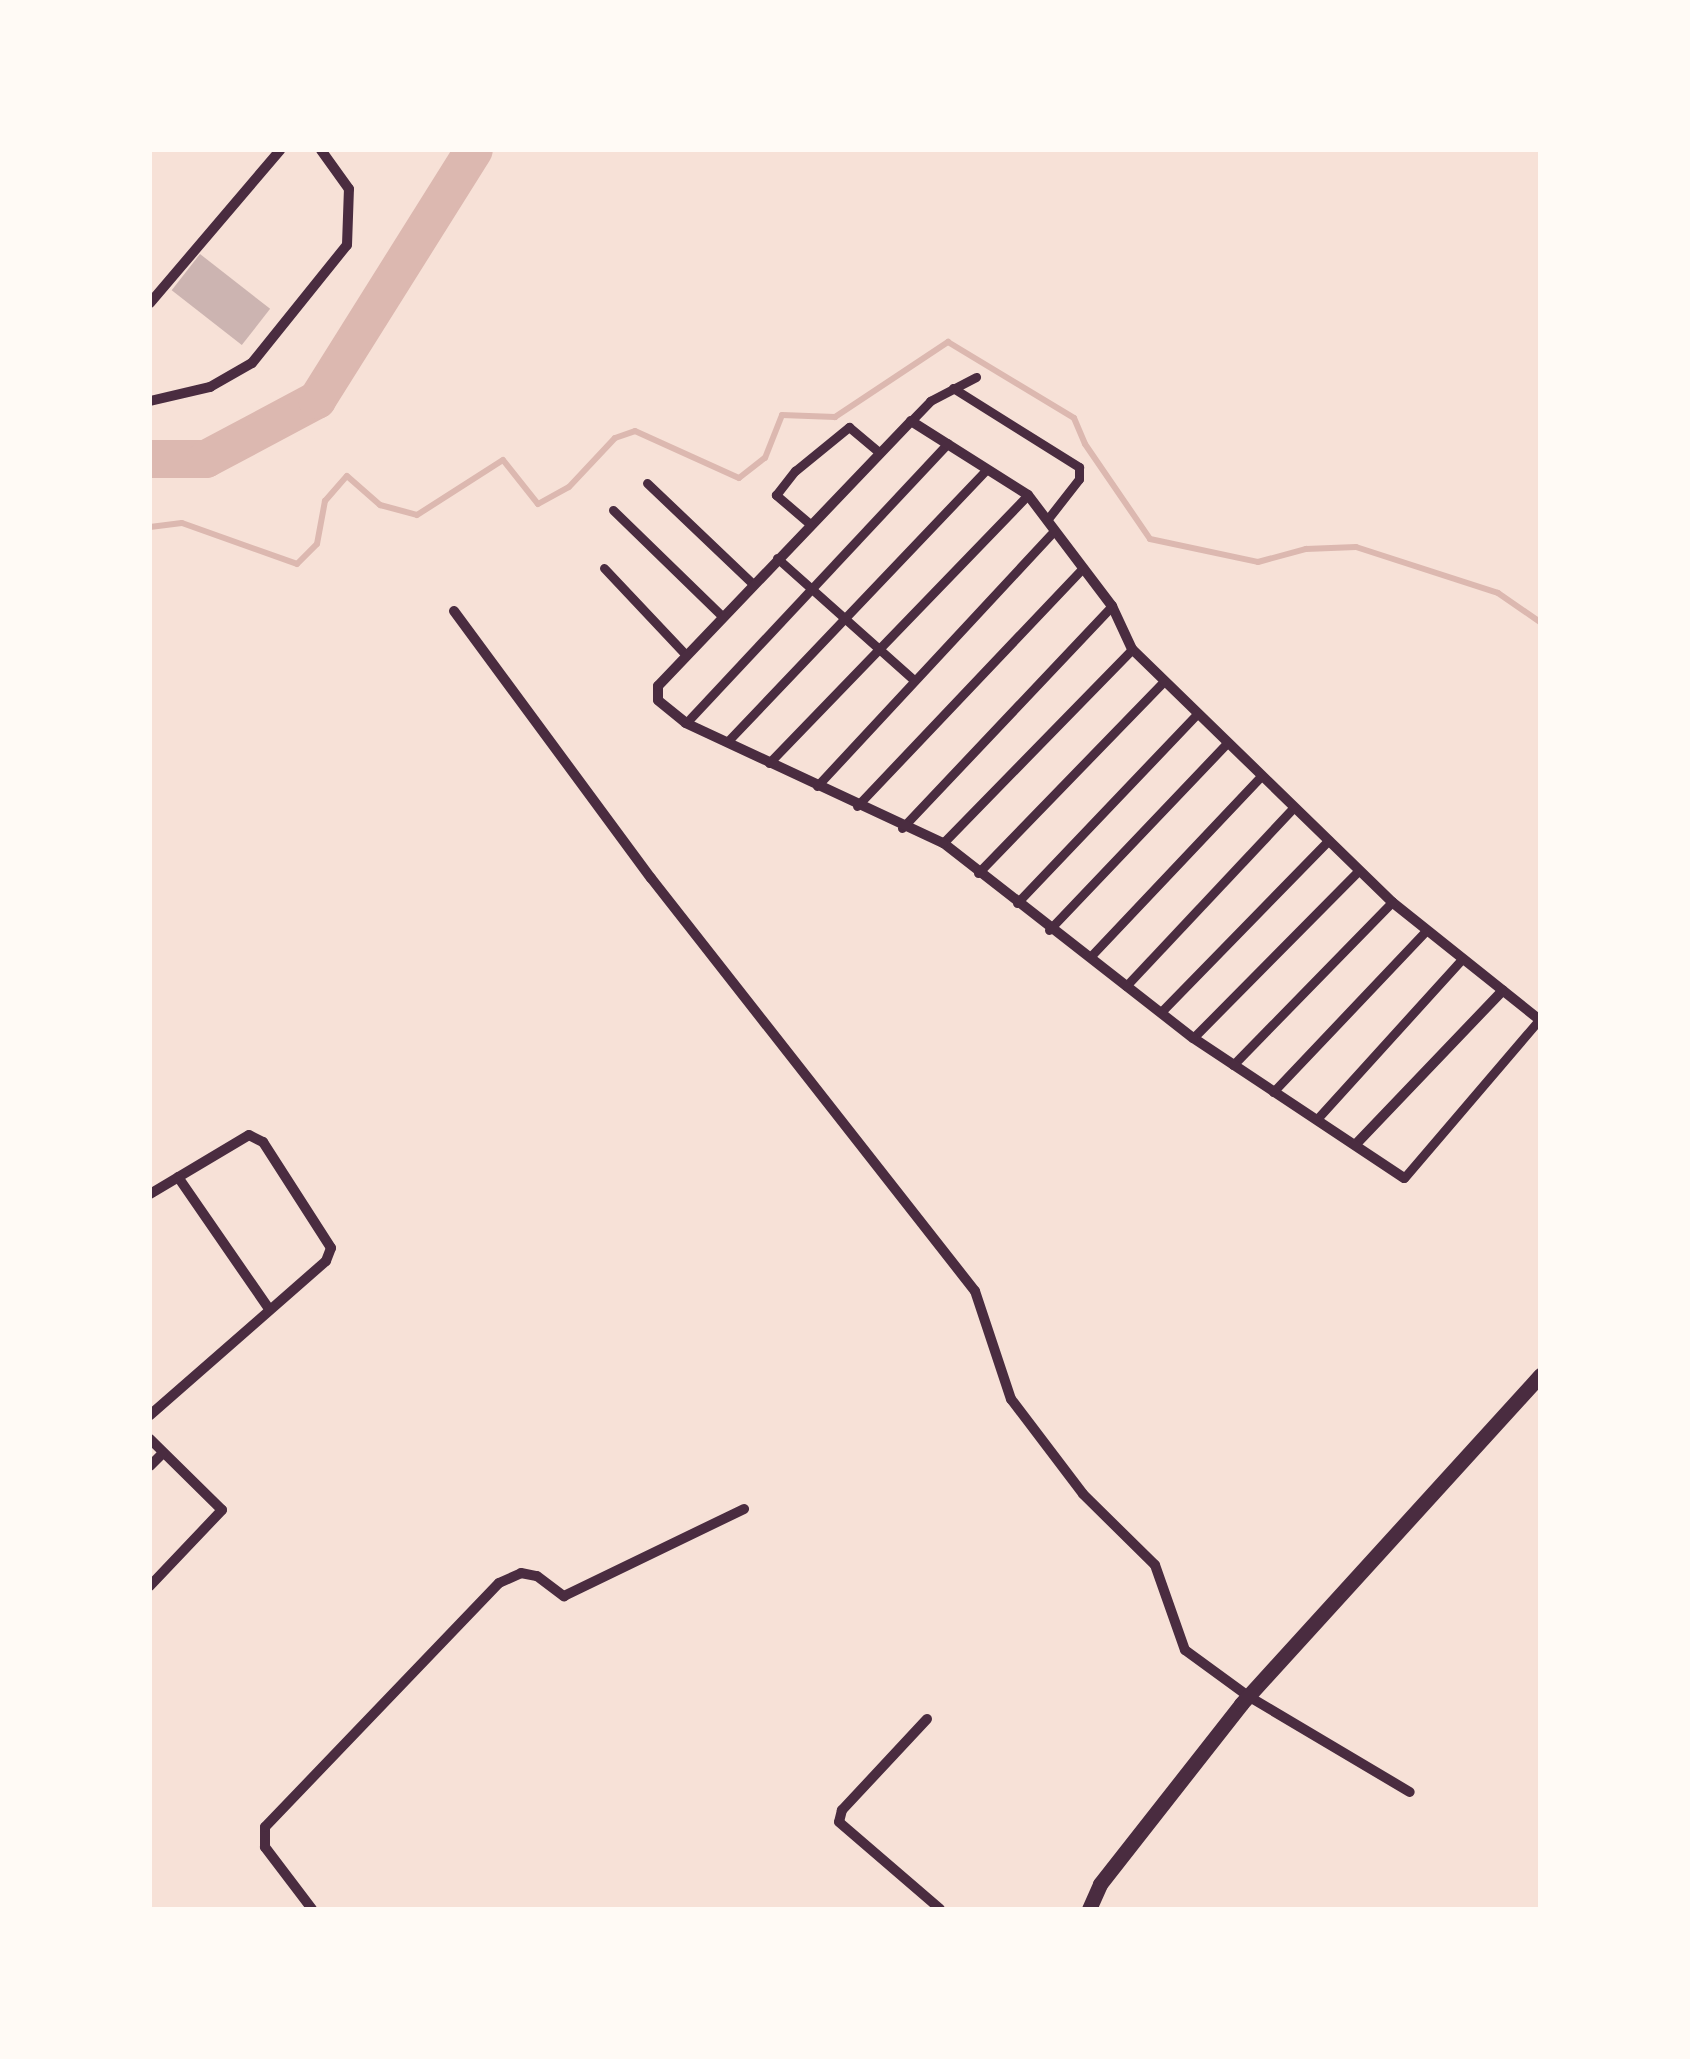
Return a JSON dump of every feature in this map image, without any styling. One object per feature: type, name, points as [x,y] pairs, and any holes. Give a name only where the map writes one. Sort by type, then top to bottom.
[{"type":"street","points":[[150,303],[280,150]]},
{"type":"street","points":[[150,401],[210,387],[252,363],[347,245],[348,189],[321,150]]},
{"type":"street","points":[[911,422],[1028,496],[1046,520],[1050,534],[1112,606],[1132,649],[1392,902],[1540,1020],[1404,1178],[1193,1038],[942,844],[686,722],[658,700],[658,686],[684,653],[776,558],[911,422],[953,388],[976,376]]},
{"type":"street","points":[[953,388],[1079,467],[1079,479],[1046,520]]},
{"type":"street","points":[[810,524],[776,495],[795,470],[849,427],[880,453]]},
{"type":"street","points":[[686,722],[814,591],[948,443]]},
{"type":"street","points":[[727,742],[987,469]]},
{"type":"street","points":[[647,482],[753,584]]},
{"type":"street","points":[[769,763],[1028,496]]},
{"type":"street","points":[[613,510],[722,616]]},
{"type":"street","points":[[816,786],[1050,534]]},
{"type":"street","points":[[776,558],[912,679]]},
{"type":"street","points":[[604,568],[684,653]]},
{"type":"street","points":[[857,806],[1081,570]]},
{"type":"street","points":[[902,828],[1112,606]]},
{"type":"street","points":[[454,611],[652,878],[974,1291],[1011,1399],[1083,1494],[1155,1564],[1185,1650],[1248,1696],[1410,1792]]},
{"type":"street","points":[[942,844],[1132,649]]},
{"type":"street","points":[[978,873],[1164,681]]},
{"type":"street","points":[[1017,903],[1197,714]]},
{"type":"street","points":[[1049,930],[1226,744]]},
{"type":"street","points":[[1090,957],[1262,776]]},
{"type":"street","points":[[1126,986],[1294,807]]},
{"type":"street","points":[[1161,1012],[1328,840]]},
{"type":"street","points":[[1193,1038],[1358,870]]},
{"type":"street","points":[[1232,1065],[1392,902]]},
{"type":"street","points":[[1273,1092],[1425,932]]},
{"type":"street","points":[[1318,1119],[1462,959]]},
{"type":"street","points":[[1357,1144],[1502,990]]},
{"type":"street","points":[[150,1194],[249,1134],[263,1142],[331,1248],[270,1309],[150,1415]]},
{"type":"street","points":[[178,1177],[270,1309]]},
{"type":"street","points":[[1090,1909],[1100,1884],[1248,1696],[1540,1375]]},
{"type":"street","points":[[150,1439],[222,1510],[150,1586]]},
{"type":"street","points":[[150,1466],[163,1453]]},
{"type":"street","points":[[312,1909],[264,1848],[265,1827],[499,1583],[521,1573],[537,1576],[564,1596],[744,1508]]},
{"type":"street","points":[[927,1719],[842,1810],[840,1822],[937,1908]]},
{"type":"building","points":[[200,254],[270,309],[242,345],[172,290]]},
{"type":"waterway","points":[[150,459],[206,459],[317,400],[474,150]]},
{"type":"waterway","points":[[150,527],[182,523],[297,564],[317,544],[325,501],[347,476],[380,505],[417,515],[503,460],[538,504],[569,487],[615,438],[635,431],[739,478],[765,458],[782,415],[835,417],[948,342],[1074,418],[1085,444],[1150,539],[1258,562],[1306,549],[1356,547],[1498,593],[1540,622]]}]
